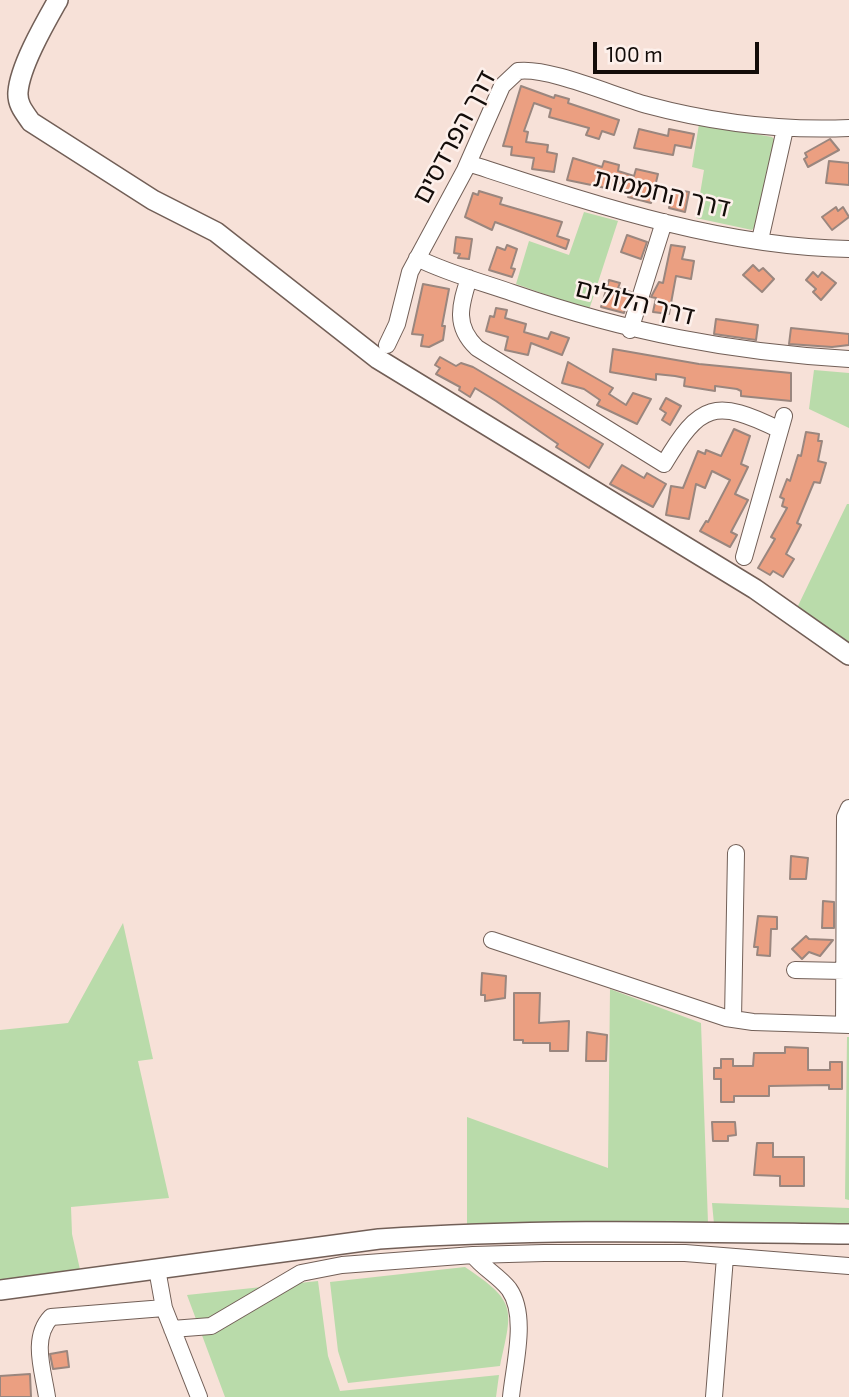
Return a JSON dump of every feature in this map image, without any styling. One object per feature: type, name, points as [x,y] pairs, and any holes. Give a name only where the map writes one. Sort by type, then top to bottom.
[{"type":"main road","points":[[58,0],[28,61],[18,92],[20,106],[30,122],[153,200],[216,232],[379,359],[755,589],[849,655]]},
{"type":"main road","points":[[0,1290],[379,1239],[585,1230],[849,1234]]},
{"type":"street","name":"דרך הפרדסים","points":[[387,345],[397,324],[407,281],[468,163],[502,86],[511,74],[525,70],[674,111],[785,129],[849,128]]},
{"type":"street","points":[[760,240],[785,129]]},
{"type":"street","name":"דרך החממות","points":[[468,163],[610,209],[664,222],[760,240],[849,249]]},
{"type":"street","points":[[630,330],[664,222]]},
{"type":"street","name":"דרך הלולים","points":[[418,258],[469,278],[630,330],[751,352],[849,359]]},
{"type":"street","points":[[469,278],[459,317],[463,333],[477,348],[664,464],[690,423],[711,412],[736,412],[782,423],[744,557]]},
{"type":"street","points":[[492,940],[733,1019],[847,1025],[845,817],[849,808]]},
{"type":"street","points":[[733,1019],[736,853]]},
{"type":"street","points":[[795,970],[845,971]]},
{"type":"street","points":[[172,1329],[211,1326],[301,1273],[320,1268],[473,1255],[685,1253],[849,1266]]},
{"type":"street","points":[[473,1255],[508,1287],[518,1305],[521,1322],[511,1397]]},
{"type":"street","points":[[714,1397],[725,1257]]},
{"type":"street","points":[[157,1269],[164,1308],[199,1397]]},
{"type":"street","points":[[47,1397],[39,1339],[43,1325],[51,1317],[164,1308]]},
{"type":"green space","points":[[699,124],[772,137],[775,140],[758,223],[752,230],[696,218],[704,170],[692,167]]},
{"type":"green space","points":[[584,212],[618,221],[589,310],[516,284],[529,241],[569,255]]},
{"type":"green space","points":[[814,370],[849,373],[849,428],[809,409]]},
{"type":"green space","points":[[849,504],[849,646],[796,610]]},
{"type":"green space","points":[[123,923],[153,1059],[138,1061],[169,1198],[71,1207],[72,1234],[81,1274],[0,1286],[0,1030],[68,1023]]},
{"type":"green space","points":[[610,989],[701,1023],[708,1223],[467,1226],[467,1117],[608,1168]]},
{"type":"green space","points":[[849,1037],[849,1200],[845,1199]]},
{"type":"green space","points":[[712,1203],[849,1208],[849,1224],[714,1224]]},
{"type":"green space","points":[[465,1267],[494,1289],[507,1308],[507,1331],[500,1366],[348,1383],[338,1351],[330,1282]]},
{"type":"green space","points":[[318,1281],[328,1356],[340,1391],[499,1375],[496,1397],[225,1397],[187,1295]]},
{"type":"building","points":[[521,86],[554,98],[555,95],[569,99],[568,103],[619,120],[614,135],[602,131],[599,139],[586,135],[589,128],[549,117],[551,109],[534,103],[524,131],[528,132],[526,142],[548,145],[547,152],[557,154],[554,172],[532,169],[534,158],[511,155],[512,147],[503,146]]},
{"type":"building","points":[[639,129],[668,136],[669,129],[694,134],[691,148],[675,145],[673,155],[634,148]]},
{"type":"building","points":[[830,139],[839,150],[808,167],[804,159],[807,157],[805,153]]},
{"type":"building","points":[[573,158],[602,167],[604,161],[619,165],[618,171],[634,176],[636,169],[658,174],[651,203],[628,197],[630,193],[567,180]]},
{"type":"building","points":[[829,161],[849,163],[849,185],[826,183]]},
{"type":"building","points":[[673,189],[689,192],[685,212],[669,208]]},
{"type":"building","points":[[479,191],[502,198],[500,204],[562,222],[557,236],[569,240],[566,249],[495,222],[492,230],[465,217],[473,193],[478,195]]},
{"type":"building","points":[[836,207],[838,211],[843,207],[849,217],[832,230],[822,217]]},
{"type":"building","points":[[627,235],[647,242],[641,259],[621,252]]},
{"type":"building","points":[[456,237],[472,239],[469,259],[458,258],[460,254],[454,253]]},
{"type":"building","points":[[507,245],[517,249],[511,268],[515,269],[512,277],[489,270],[497,247],[505,250]]},
{"type":"building","points":[[671,245],[685,247],[682,259],[694,261],[691,279],[676,276],[669,314],[653,312],[656,298],[651,297],[659,282],[663,283]]},
{"type":"building","points":[[753,265],[759,271],[763,268],[774,279],[762,292],[743,275]]},
{"type":"building","points":[[813,272],[818,277],[822,272],[836,283],[821,300],[813,292],[816,289],[806,280]]},
{"type":"building","points":[[609,280],[620,283],[618,288],[631,292],[624,313],[601,307]]},
{"type":"building","points":[[423,284],[449,289],[442,326],[445,326],[443,340],[429,347],[421,346],[423,335],[412,334]]},
{"type":"building","points":[[496,308],[507,310],[505,318],[526,324],[524,332],[548,339],[551,332],[569,338],[562,355],[531,343],[528,355],[505,350],[508,337],[486,331],[490,316],[494,317]]},
{"type":"building","points":[[716,319],[758,325],[756,340],[714,334]]},
{"type":"building","points":[[791,328],[849,334],[849,345],[832,347],[789,344]]},
{"type":"building","points":[[613,349],[699,364],[791,373],[791,401],[741,396],[741,391],[737,389],[715,386],[715,391],[684,386],[685,378],[675,376],[656,374],[656,380],[610,372]]},
{"type":"building","points":[[440,357],[456,366],[461,363],[473,367],[603,444],[589,468],[475,388],[470,397],[459,390],[460,387],[436,374],[440,368],[435,365]]},
{"type":"building","points":[[568,362],[613,388],[609,394],[626,405],[633,393],[651,399],[637,424],[597,405],[600,400],[584,389],[562,383]]},
{"type":"building","points":[[666,398],[681,406],[670,425],[662,420],[666,413],[660,409]]},
{"type":"building","points":[[734,429],[750,436],[741,464],[748,467],[735,494],[748,500],[731,532],[737,535],[730,547],[700,531],[706,521],[708,522],[730,480],[712,471],[705,488],[696,484],[689,519],[666,515],[671,486],[683,488],[698,451],[705,454],[706,450],[721,456]]},
{"type":"building","points":[[806,432],[819,434],[818,441],[822,441],[818,461],[826,463],[820,483],[814,482],[797,523],[801,525],[786,554],[794,559],[783,577],[773,571],[770,575],[758,568],[775,539],[771,537],[787,508],[782,506],[784,499],[780,497],[787,479],[790,481],[798,455],[801,456]]},
{"type":"building","points":[[622,465],[644,478],[647,473],[666,484],[653,507],[610,484]]},
{"type":"building","points":[[791,856],[808,858],[806,879],[790,879]]},
{"type":"building","points":[[823,901],[834,902],[834,928],[822,928]]},
{"type":"building","points":[[758,916],[777,917],[777,929],[771,929],[770,956],[757,955],[758,947],[754,947]]},
{"type":"building","points":[[806,936],[809,939],[833,940],[820,956],[809,952],[802,959],[792,949]]},
{"type":"building","points":[[482,973],[506,976],[505,998],[485,1001],[485,995],[481,995]]},
{"type":"building","points":[[514,993],[540,993],[539,1023],[569,1021],[568,1051],[550,1051],[550,1043],[523,1043],[523,1040],[514,1040]]},
{"type":"building","points":[[587,1032],[607,1035],[606,1061],[586,1061]]},
{"type":"building","points":[[785,1047],[808,1048],[808,1070],[830,1070],[830,1062],[842,1062],[842,1089],[829,1089],[829,1085],[769,1086],[769,1096],[734,1096],[734,1102],[721,1102],[721,1079],[714,1079],[714,1068],[721,1068],[721,1059],[733,1059],[733,1066],[753,1066],[754,1053],[785,1053]]},
{"type":"building","points":[[712,1122],[735,1122],[736,1135],[728,1136],[728,1141],[713,1141]]},
{"type":"building","points":[[757,1143],[773,1143],[773,1157],[804,1157],[804,1186],[780,1186],[780,1176],[754,1175]]},
{"type":"building","points":[[67,1351],[69,1367],[53,1369],[50,1354]]},
{"type":"building","points":[[30,1374],[31,1397],[0,1397],[0,1376]]}]
